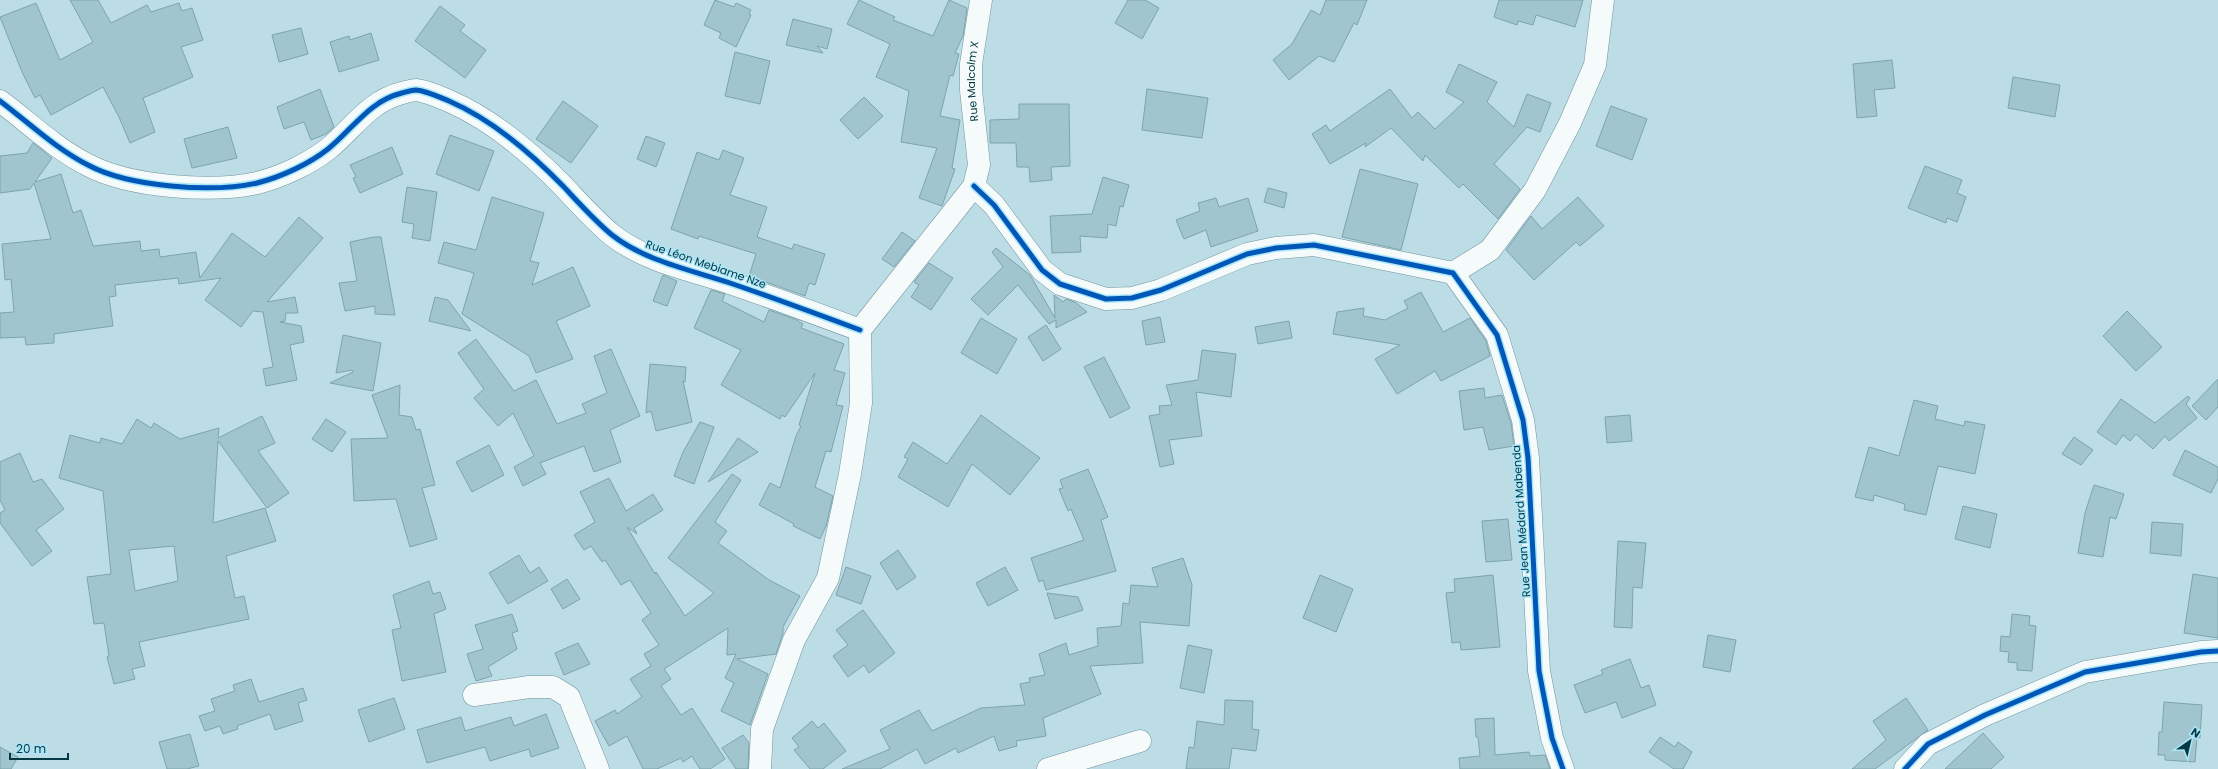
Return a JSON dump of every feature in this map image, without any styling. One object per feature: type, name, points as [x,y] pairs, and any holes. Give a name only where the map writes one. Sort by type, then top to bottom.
[{"type":"street","name":"Rue Malcolm X","points":[[974,186],[979,165],[971,90],[971,64],[980,0]]},
{"type":"street","points":[[760,769],[762,729],[794,640],[828,578],[850,474],[861,403],[860,330],[974,186],[994,205],[1042,270],[1060,284],[1106,299],[1132,298],[1161,290],[1246,254],[1276,248],[1314,245],[1453,273],[1490,250],[1535,190],[1570,123],[1595,65],[1603,0]]},
{"type":"street","name":"Rue Léon Mebiame Nze","points":[[0,101],[62,148],[94,168],[114,176],[140,182],[176,187],[218,187],[258,183],[282,174],[327,150],[367,111],[382,99],[416,90],[457,105],[478,115],[502,132],[539,162],[588,214],[614,236],[638,251],[666,263],[786,302],[860,330]]},
{"type":"street","name":"Rue Jean Médard Mabenda","points":[[1453,273],[1497,335],[1523,420],[1528,458],[1539,671],[1552,738],[1563,769]]},
{"type":"street","points":[[1905,769],[1928,744],[1985,715],[2085,672],[2201,652],[2218,651]]},
{"type":"street","points":[[474,695],[529,686],[553,687],[569,697],[598,769]]},
{"type":"street","points":[[1048,769],[1140,741]]},
{"type":"building","points":[[70,0],[98,0],[111,23],[147,5],[151,12],[179,3],[182,11],[192,8],[203,40],[181,47],[193,77],[143,98],[155,132],[130,143],[119,117],[103,87],[51,115],[40,95],[35,98],[22,72],[0,17],[36,3],[60,60],[93,42]]},
{"type":"building","points":[[715,0],[734,7],[736,3],[751,10],[749,14],[751,15],[736,47],[719,38],[721,33],[704,25]]},
{"type":"building","points":[[859,0],[895,17],[893,20],[933,36],[949,0],[967,8],[963,36],[955,53],[959,54],[953,76],[950,75],[940,116],[960,120],[952,168],[955,169],[942,206],[919,198],[937,148],[901,142],[909,91],[876,77],[890,44],[847,24]]},
{"type":"building","points":[[1128,0],[1145,0],[1159,8],[1142,39],[1115,23]]},
{"type":"building","points":[[1326,0],[1367,0],[1357,25],[1354,23],[1334,62],[1319,56],[1289,80],[1273,60],[1292,44],[1311,10],[1320,15]]},
{"type":"building","points":[[1499,0],[1583,0],[1575,27],[1536,15],[1533,25],[1518,21],[1517,25],[1494,17]]},
{"type":"building","points":[[440,6],[465,25],[460,31],[486,50],[465,78],[415,41]]},
{"type":"building","points":[[793,19],[832,29],[827,49],[817,46],[823,53],[786,45]]},
{"type":"building","points":[[301,28],[308,54],[279,62],[272,35]]},
{"type":"building","points":[[371,33],[379,60],[339,72],[330,42],[349,36],[350,40]]},
{"type":"building","points":[[735,52],[770,61],[760,104],[725,96]]},
{"type":"building","points":[[1892,60],[1895,88],[1874,90],[1877,116],[1857,118],[1853,64]]},
{"type":"building","points":[[1459,64],[1497,82],[1487,102],[1514,127],[1527,94],[1551,103],[1540,132],[1527,127],[1494,164],[1520,189],[1498,219],[1463,184],[1459,188],[1425,155],[1423,161],[1391,128],[1365,147],[1366,143],[1330,164],[1312,134],[1326,125],[1330,131],[1390,89],[1412,118],[1418,112],[1435,129],[1464,102],[1446,92]]},
{"type":"building","points":[[2013,77],[2060,85],[2055,117],[2008,108]]},
{"type":"building","points":[[320,89],[334,127],[326,134],[311,140],[304,122],[284,129],[277,107]]},
{"type":"building","points":[[1147,89],[1208,98],[1202,138],[1142,130]]},
{"type":"building","points":[[864,97],[883,116],[858,139],[840,120]]},
{"type":"building","points":[[563,101],[598,126],[571,163],[536,139]]},
{"type":"building","points":[[1019,104],[1069,104],[1070,166],[1051,167],[1052,180],[1030,182],[1029,167],[1017,167],[1016,143],[990,143],[990,120],[1019,119]]},
{"type":"building","points":[[1611,106],[1647,119],[1632,160],[1596,146]]},
{"type":"building","points":[[228,127],[237,158],[192,168],[184,139]]},
{"type":"building","points":[[450,135],[494,151],[479,191],[436,174]]},
{"type":"building","points":[[646,136],[665,143],[656,167],[637,159]]},
{"type":"building","points":[[33,143],[52,158],[35,182],[61,174],[73,213],[81,210],[93,246],[140,241],[141,251],[159,249],[160,257],[196,252],[200,278],[232,233],[265,257],[299,217],[323,238],[267,302],[295,297],[298,313],[286,313],[285,321],[280,322],[301,326],[304,342],[290,345],[297,380],[266,386],[263,369],[273,367],[263,312],[253,311],[241,327],[205,300],[221,278],[179,284],[178,278],[115,285],[116,296],[109,297],[113,326],[54,334],[54,343],[26,345],[25,337],[0,338],[0,313],[14,312],[11,279],[5,280],[2,244],[51,239],[34,183],[30,189],[0,193],[0,156],[27,153]]},
{"type":"building","points":[[392,147],[403,174],[360,193],[353,178],[356,177],[350,165]]},
{"type":"building","points":[[723,150],[744,158],[730,195],[767,207],[757,237],[792,249],[794,244],[825,254],[815,285],[809,283],[805,296],[749,276],[756,254],[699,236],[698,239],[671,229],[697,152],[719,160]]},
{"type":"building","points":[[1925,166],[1962,180],[1957,193],[1966,197],[1957,222],[1947,218],[1946,223],[1908,208]]},
{"type":"building","points":[[1360,169],[1418,184],[1401,250],[1342,237]]},
{"type":"building","points":[[1103,177],[1129,185],[1123,207],[1120,206],[1116,226],[1108,224],[1107,238],[1080,236],[1081,252],[1052,253],[1050,216],[1092,214]]},
{"type":"building","points":[[407,187],[437,192],[430,241],[412,238],[414,224],[402,222]]},
{"type":"building","points":[[1268,188],[1287,193],[1284,208],[1264,202]]},
{"type":"building","points":[[492,197],[544,213],[530,261],[539,263],[532,285],[573,267],[590,306],[556,321],[573,359],[536,373],[529,356],[462,314],[474,273],[438,263],[444,242],[476,250]]},
{"type":"building","points":[[1578,197],[1604,226],[1580,246],[1576,242],[1534,280],[1506,250],[1531,216],[1542,229]]},
{"type":"building","points":[[1216,198],[1219,207],[1248,198],[1258,231],[1211,247],[1206,230],[1184,239],[1176,220],[1200,211],[1198,203]]},
{"type":"building","points":[[902,232],[915,241],[894,267],[882,259]]},
{"type":"building","points":[[381,237],[395,315],[375,314],[375,306],[345,311],[339,283],[357,281],[350,242]]},
{"type":"building","points":[[996,248],[1030,275],[1055,318],[1054,295],[1063,302],[1066,299],[1075,302],[1087,312],[1056,328],[1056,320],[1049,324],[1018,285],[988,315],[971,299],[1003,267],[992,252]]},
{"type":"building","points":[[929,263],[953,278],[931,310],[911,297],[919,285],[914,282]]},
{"type":"building","points":[[663,275],[677,281],[667,306],[653,301]]},
{"type":"building","points":[[711,290],[725,294],[722,301],[764,322],[769,310],[797,320],[803,324],[801,328],[844,344],[834,370],[845,373],[836,405],[843,406],[831,452],[826,451],[815,487],[833,496],[826,526],[820,539],[793,526],[794,524],[759,505],[770,483],[780,488],[796,436],[801,426],[799,425],[815,373],[785,417],[782,415],[780,419],[721,385],[741,350],[694,328]]},
{"type":"building","points":[[1421,292],[1443,332],[1470,318],[1486,341],[1490,356],[1441,381],[1435,371],[1397,394],[1375,359],[1400,345],[1333,334],[1337,312],[1364,308],[1363,316],[1385,320],[1408,308],[1404,301]]},
{"type":"building","points":[[435,297],[448,300],[471,331],[429,321]]},
{"type":"building","points":[[2127,311],[2162,347],[2136,371],[2103,336]]},
{"type":"building","points":[[1160,317],[1165,342],[1146,345],[1142,321]]},
{"type":"building","points":[[981,318],[1017,339],[997,374],[961,353]]},
{"type":"building","points":[[1289,321],[1292,338],[1258,344],[1255,327]]},
{"type":"building","points":[[1046,325],[1061,349],[1043,361],[1028,337]]},
{"type":"building","points":[[343,335],[381,343],[373,391],[330,383],[353,372],[352,370],[336,373]]},
{"type":"building","points":[[476,339],[514,391],[536,380],[557,424],[586,413],[582,404],[607,393],[594,356],[611,349],[640,416],[610,430],[621,462],[594,472],[584,446],[540,463],[546,474],[523,486],[514,467],[534,456],[513,413],[498,426],[474,398],[484,389],[458,353]]},
{"type":"building","points":[[1202,350],[1236,354],[1231,397],[1196,392],[1202,436],[1169,440],[1174,464],[1160,467],[1149,416],[1160,414],[1159,406],[1172,405],[1166,385],[1198,380]]},
{"type":"building","points":[[1104,357],[1130,408],[1110,418],[1084,367]]},
{"type":"building","points":[[650,364],[686,367],[685,382],[683,381],[692,422],[656,431],[651,411],[646,413]]},
{"type":"building","points":[[2218,379],[2218,407],[2206,420],[2192,406]]},
{"type":"building","points":[[400,385],[399,415],[412,417],[416,430],[420,429],[435,485],[422,488],[437,539],[410,547],[396,499],[354,501],[351,439],[388,438],[372,395]]},
{"type":"building","points":[[1484,388],[1485,398],[1502,395],[1511,423],[1514,446],[1489,450],[1483,427],[1464,430],[1459,391]]},
{"type":"building","points":[[2188,396],[2190,398],[2186,404],[2197,418],[2169,441],[2165,436],[2153,449],[2136,434],[2130,441],[2123,435],[2116,445],[2097,432],[2121,399],[2155,423]]},
{"type":"building","points":[[1914,400],[1938,406],[1935,419],[1964,426],[1965,421],[1985,425],[1975,474],[1938,466],[1926,515],[1904,510],[1905,504],[1874,495],[1873,501],[1855,497],[1869,447],[1899,456]]},
{"type":"building","points":[[981,415],[1040,458],[1010,495],[972,464],[948,507],[898,477],[908,459],[904,457],[913,442],[947,464]]},
{"type":"building","points":[[1630,415],[1632,441],[1607,443],[1605,417]]},
{"type":"building","points":[[262,416],[275,443],[258,451],[289,493],[267,508],[218,441],[213,523],[265,508],[276,541],[226,556],[235,598],[244,596],[249,619],[139,642],[145,666],[132,669],[135,679],[114,684],[107,657],[109,656],[104,623],[94,624],[87,577],[111,574],[103,491],[59,478],[70,435],[100,443],[101,438],[122,444],[137,419],[151,428],[154,423],[180,439],[219,428],[218,438]],"holes":[[[174,546],[178,581],[135,591],[129,550]]]},
{"type":"building","points":[[326,419],[346,432],[332,452],[312,439]]},
{"type":"building","points":[[700,422],[714,427],[694,484],[674,476],[683,452]]},
{"type":"building","points":[[2074,437],[2093,450],[2081,465],[2062,454]]},
{"type":"building","points":[[738,438],[758,452],[708,482]]},
{"type":"building","points":[[489,445],[504,475],[472,492],[456,462]]},
{"type":"building","points":[[2185,450],[2218,467],[2218,479],[2211,493],[2173,475]]},
{"type":"building","points":[[20,453],[33,482],[42,479],[64,509],[36,530],[52,551],[32,566],[0,523],[0,513],[5,510],[0,500],[0,462]]},
{"type":"building","points":[[1088,469],[1108,517],[1101,520],[1116,571],[1046,590],[1043,580],[1039,582],[1031,558],[1084,540],[1071,509],[1068,511],[1059,489],[1063,488],[1060,480]]},
{"type":"building","points":[[732,474],[741,480],[715,522],[727,531],[718,543],[769,580],[800,596],[783,627],[783,633],[776,654],[737,659],[768,674],[750,725],[721,711],[734,683],[725,678],[736,654],[727,655],[728,628],[664,669],[671,679],[661,686],[681,715],[692,708],[725,759],[710,769],[700,769],[692,756],[683,762],[681,758],[657,769],[643,769],[627,736],[609,746],[595,721],[615,710],[617,714],[642,697],[630,679],[651,666],[644,654],[659,645],[642,620],[651,613],[630,580],[621,585],[605,560],[602,562],[591,546],[584,550],[574,535],[595,522],[580,492],[609,478],[626,511],[653,494],[663,510],[634,528],[637,534],[627,527],[655,574],[656,572],[685,616],[714,593],[668,558]]},
{"type":"building","points":[[2094,485],[2124,494],[2116,519],[2110,517],[2103,557],[2078,553],[2085,513]]},
{"type":"building","points":[[1963,506],[1997,514],[1990,548],[1955,539]]},
{"type":"building","points":[[1508,519],[1512,560],[1486,562],[1482,521]]},
{"type":"building","points":[[2152,522],[2183,524],[2181,556],[2150,553]]},
{"type":"building","points":[[1618,541],[1646,543],[1642,588],[1633,587],[1632,628],[1614,627]]},
{"type":"building","points":[[898,550],[916,577],[897,590],[880,563]]},
{"type":"building","points":[[519,555],[530,573],[539,567],[548,581],[508,604],[489,573]]},
{"type":"building","points":[[1183,558],[1192,585],[1189,626],[1140,622],[1143,663],[1090,666],[1101,694],[1043,718],[1046,736],[1016,741],[1017,746],[999,751],[994,736],[958,753],[956,748],[925,764],[917,749],[880,769],[842,769],[890,749],[880,730],[919,710],[932,731],[981,708],[1025,705],[1020,684],[1030,682],[1029,678],[1045,675],[1039,654],[1066,643],[1069,655],[1098,646],[1097,628],[1121,626],[1123,603],[1129,604],[1131,585],[1158,587],[1152,568]]},
{"type":"building","points":[[846,567],[871,576],[861,604],[836,595]]},
{"type":"building","points":[[1005,567],[1018,590],[988,606],[976,583]]},
{"type":"building","points":[[2193,574],[2218,578],[2218,638],[2184,633]]},
{"type":"building","points":[[1320,575],[1353,589],[1336,632],[1303,618]]},
{"type":"building","points":[[1493,575],[1500,647],[1461,650],[1460,642],[1452,643],[1446,593],[1455,592],[1454,579]]},
{"type":"building","points":[[567,579],[580,599],[563,609],[551,589]]},
{"type":"building","points":[[429,581],[433,594],[440,592],[446,609],[434,614],[446,672],[402,681],[392,630],[401,628],[393,595]]},
{"type":"building","points":[[1047,593],[1078,597],[1083,610],[1055,619]]},
{"type":"building","points":[[863,610],[895,653],[869,673],[864,665],[848,677],[833,656],[848,645],[836,630]]},
{"type":"building","points":[[512,614],[518,631],[512,633],[517,649],[488,667],[492,676],[476,681],[467,654],[483,649],[475,625]]},
{"type":"building","points":[[2012,614],[2030,616],[2029,625],[2036,626],[2032,671],[2017,670],[2017,663],[2008,662],[2009,652],[2000,651],[2001,636],[2010,637]]},
{"type":"building","points":[[1708,635],[1736,640],[1730,672],[1703,667]]},
{"type":"building","points":[[578,643],[590,664],[564,675],[555,653]]},
{"type":"building","points":[[1188,645],[1212,650],[1204,693],[1180,688]]},
{"type":"building","points":[[1630,659],[1641,688],[1649,685],[1656,705],[1622,718],[1616,702],[1585,713],[1574,685],[1603,674],[1601,670]]},
{"type":"building","points":[[251,679],[259,702],[303,688],[307,700],[298,703],[303,721],[275,730],[270,714],[237,726],[238,729],[223,734],[220,726],[205,731],[199,716],[215,711],[211,699],[235,691],[233,685]]},
{"type":"building","points":[[394,698],[405,729],[369,742],[358,710]]},
{"type":"building","points":[[1906,698],[1928,730],[1875,769],[1852,769],[1886,740],[1873,721]]},
{"type":"building","points":[[1225,700],[1253,701],[1252,729],[1259,730],[1256,751],[1232,748],[1229,769],[1186,769],[1189,747],[1194,748],[1197,721],[1224,725]]},
{"type":"building","points":[[2164,702],[2202,705],[2200,738],[2197,737],[2195,762],[2165,760],[2165,755],[2158,755],[2159,732],[2162,732]]},
{"type":"building","points":[[546,714],[559,748],[531,757],[529,749],[490,761],[485,747],[427,763],[417,730],[461,717],[465,731],[511,717],[514,726]]},
{"type":"building","points":[[1494,718],[1495,755],[1529,752],[1530,756],[1545,755],[1550,769],[1460,769],[1459,758],[1480,756],[1478,737],[1476,737],[1475,719]]},
{"type":"building","points":[[812,721],[818,728],[824,723],[846,751],[823,769],[810,769],[794,750],[799,747],[792,738]]},
{"type":"building","points":[[1983,733],[2004,757],[1991,769],[1945,769]]},
{"type":"building","points":[[190,734],[199,766],[187,769],[167,769],[159,742]]},
{"type":"building","points":[[743,735],[749,743],[748,769],[736,769],[722,748]]},
{"type":"building","points":[[1660,737],[1675,747],[1678,742],[1692,752],[1683,769],[1674,769],[1649,752]]},
{"type":"building","points":[[0,747],[18,757],[11,769],[0,769]]},
{"type":"cycle path","points":[[0,101],[42,135],[76,159],[105,172],[148,183],[195,188],[217,188],[257,183],[276,177],[312,160],[328,149],[362,116],[380,102],[390,97],[416,90],[433,94],[465,109],[496,127],[524,149],[550,173],[605,229],[625,244],[639,252],[669,264],[730,283],[860,330]]},
{"type":"cycle path","points":[[974,186],[994,205],[1042,270],[1060,284],[1106,299],[1132,298],[1161,290],[1247,254],[1276,248],[1314,245],[1453,273],[1497,335],[1523,420],[1528,458],[1539,671],[1552,738],[1563,769]]},
{"type":"cycle path","points":[[1905,769],[1928,744],[1985,715],[2085,672],[2201,652],[2218,651]]}]
